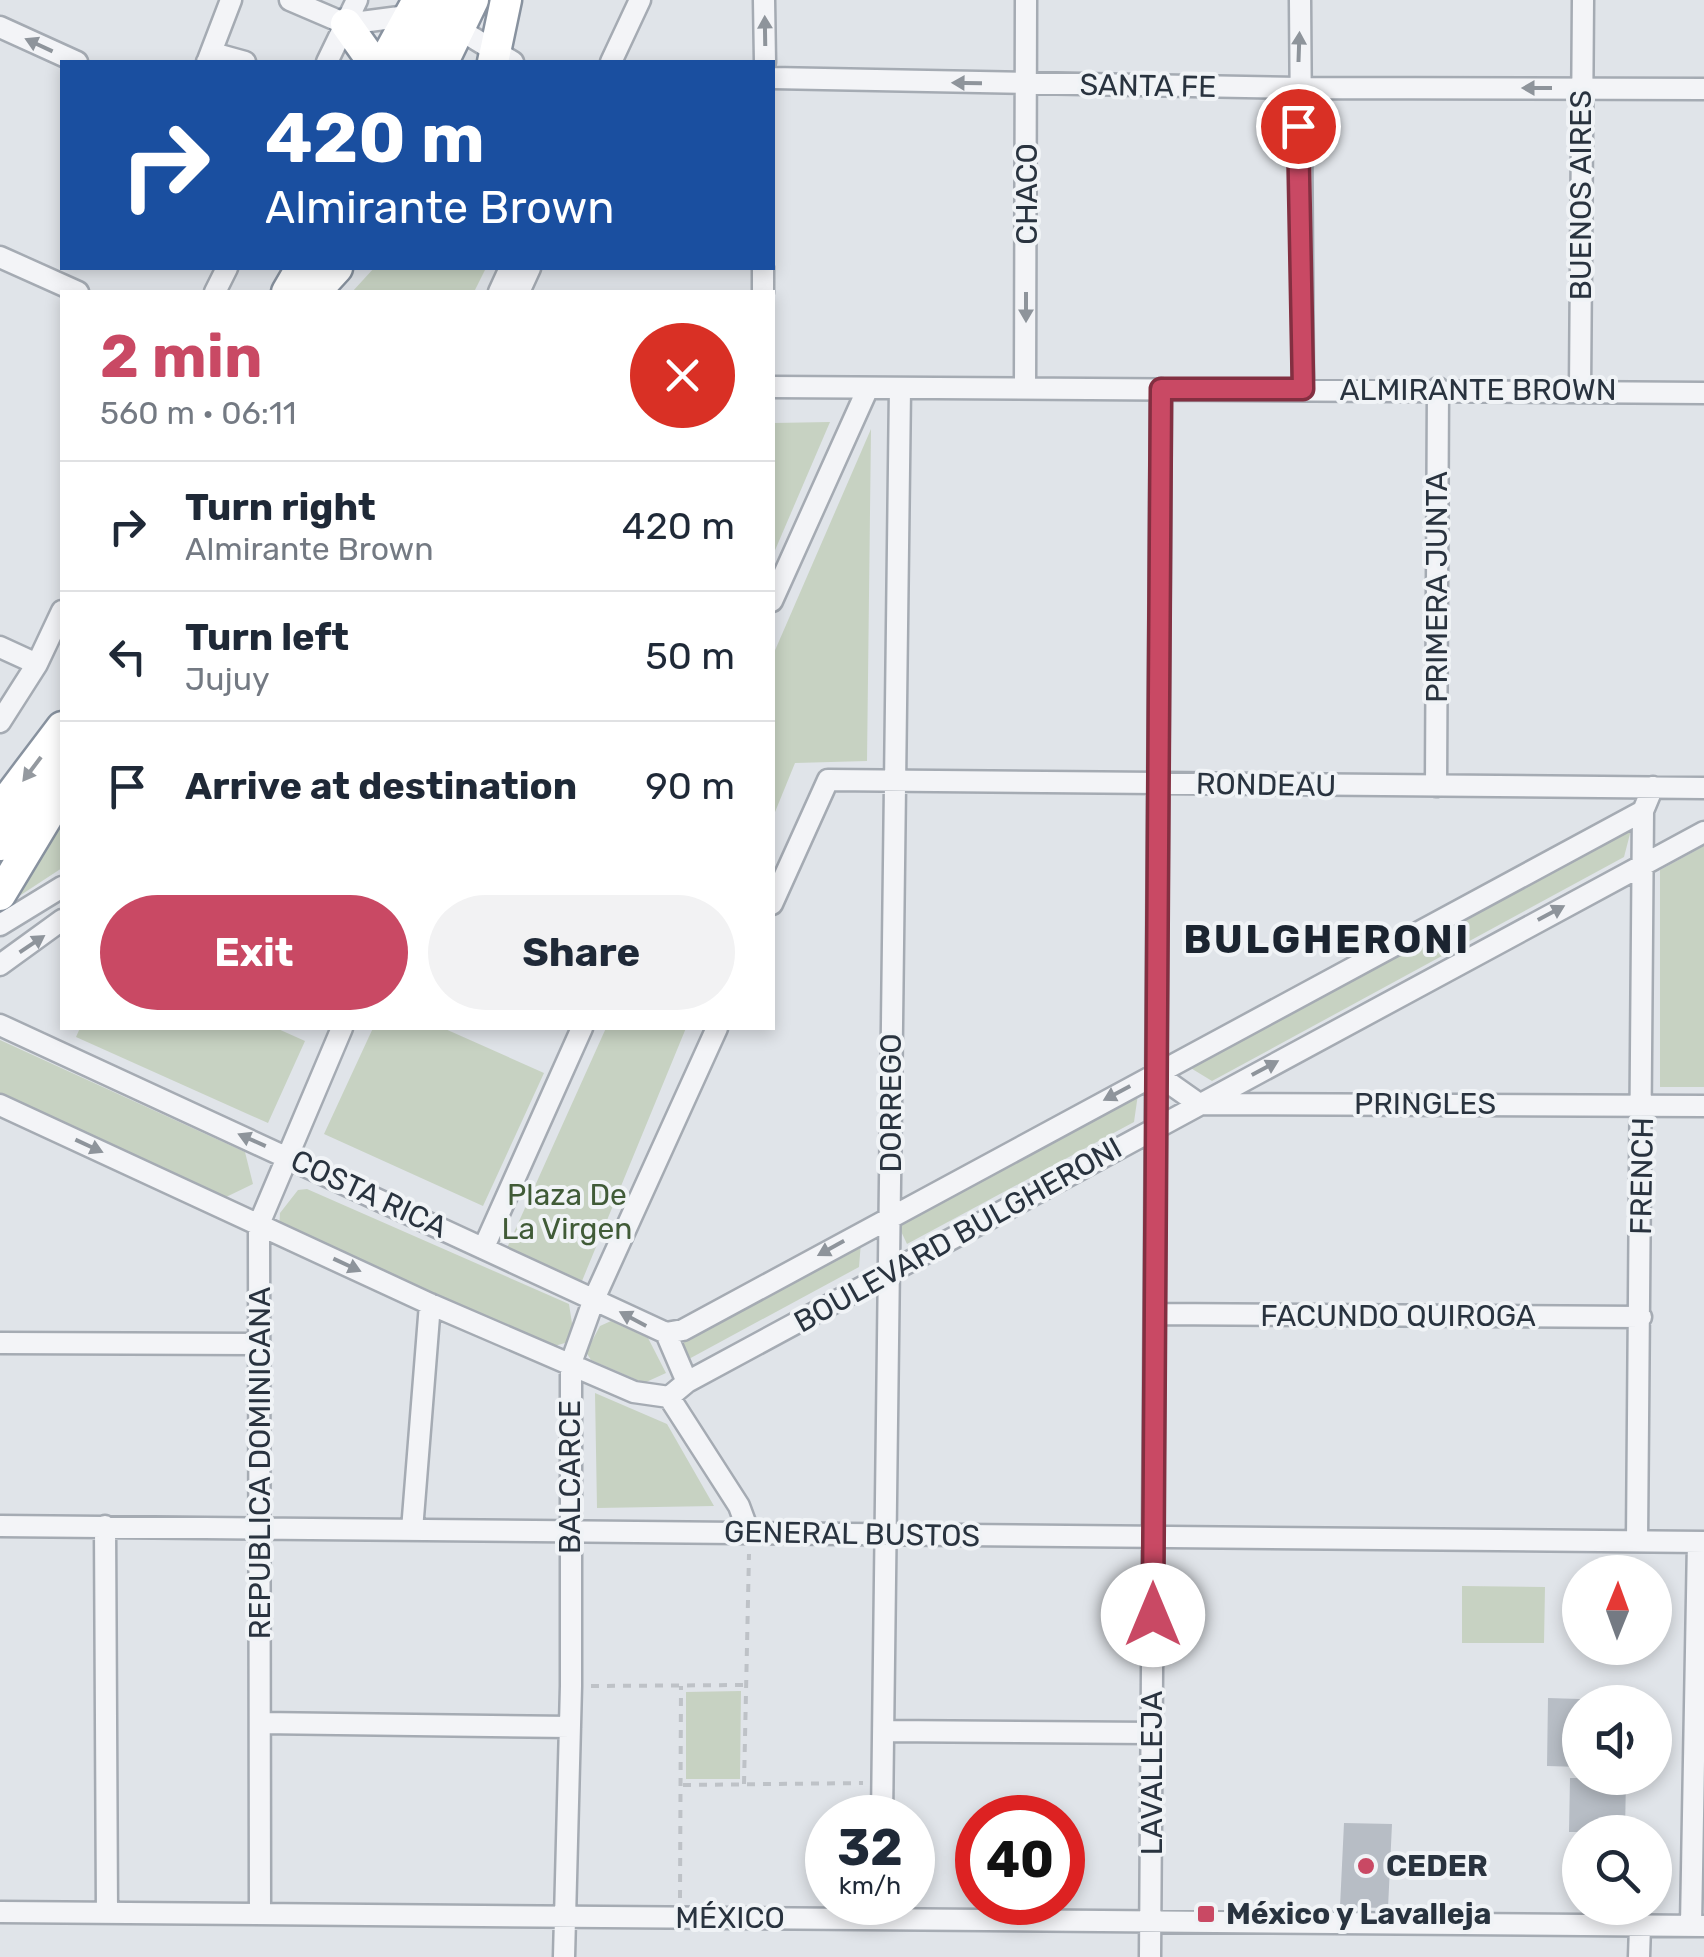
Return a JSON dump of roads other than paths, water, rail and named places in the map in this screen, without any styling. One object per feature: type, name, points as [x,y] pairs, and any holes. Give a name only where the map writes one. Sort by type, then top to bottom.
[{"type":"highway","points":[[386,60],[433,13],[472,0]]},
{"type":"highway","points":[[500,60],[506,0]]},
{"type":"highway","points":[[351,12],[372,60]]},
{"type":"highway","points":[[415,60],[433,13]]},
{"type":"highway","points":[[433,13],[443,60]]},
{"type":"highway","points":[[300,284],[324,270]]},
{"type":"highway","points":[[300,284],[333,270]]},
{"type":"highway","points":[[0,809],[60,730]]},
{"type":"highway","points":[[0,846],[60,771]]},
{"type":"highway","points":[[0,895],[60,795]]},
{"type":"street","points":[[208,60],[232,0]]},
{"type":"street","points":[[290,0],[351,12],[433,13],[500,60]]},
{"type":"street","points":[[612,60],[640,0]]},
{"type":"street","points":[[764,0],[765,60]]},
{"type":"street","name":"CHACO","points":[[1026,0],[1026,388]]},
{"type":"street","points":[[1300,0],[1303,389]]},
{"type":"street","name":"BUENOS AIRES","points":[[1580,390],[1583,0]]},
{"type":"street","points":[[328,60],[351,12]]},
{"type":"street","points":[[0,27],[73,60]]},
{"type":"street","points":[[211,60],[226,54],[240,60]]},
{"type":"street","name":"SANTA FE","points":[[775,78],[1298,88],[1704,89]]},
{"type":"street","points":[[0,257],[74,290]]},
{"type":"street","name":"ALMIRANTE BROWN","points":[[775,387],[1704,392]]},
{"type":"street","points":[[775,594],[868,388]]},
{"type":"street","name":"DORREGO","points":[[883,1795],[900,388]]},
{"type":"street","name":"PRIMERA JUNTA","points":[[1436,786],[1438,388]]},
{"type":"street","name":"LAVALLEJA","points":[[1150,1957],[1161,389]]},
{"type":"street","points":[[0,722],[37,664],[60,615]]},
{"type":"street","points":[[0,647],[37,664]]},
{"type":"street","name":"RONDEAU","points":[[775,897],[828,780],[1704,788]]},
{"type":"street","points":[[1643,811],[1654,787]]},
{"type":"street","name":"BOULEVARD BULGHERONI","points":[[666,1333],[684,1330],[1643,811]]},
{"type":"street","name":"FRENCH","points":[[1637,1542],[1644,1105],[1643,811]]},
{"type":"street","name":"BOULEVARD BULGHERONI","points":[[687,1382],[1704,832]]},
{"type":"street","points":[[0,925],[60,889]]},
{"type":"street","points":[[0,965],[60,921]]},
{"type":"street","name":"COSTA RICA","points":[[0,1025],[666,1333]]},
{"type":"street","name":"REPUBLICA DOMINICANA","points":[[260,1914],[259,1224],[341,1030]]},
{"type":"street","points":[[484,1247],[581,1030]]},
{"type":"street","name":"BALCARCE","points":[[564,1957],[572,1686],[571,1363],[594,1299],[716,1030]]},
{"type":"street","points":[[1155,1073],[1199,1104]]},
{"type":"street","name":"PRINGLES","points":[[1199,1104],[1704,1106]]},
{"type":"street","points":[[0,1105],[430,1304],[634,1392],[669,1397],[687,1382],[666,1333]]},
{"type":"street","points":[[412,1530],[430,1304]]},
{"type":"street","name":"FACUNDO QUIROGA","points":[[1155,1314],[1640,1317]]},
{"type":"street","points":[[0,1343],[260,1344]]},
{"type":"street","points":[[669,1397],[739,1506],[749,1533]]},
{"type":"street","name":"GENERAL BUSTOS","points":[[0,1526],[1701,1542]]},
{"type":"street","points":[[104,1526],[107,1913]]},
{"type":"street","points":[[1698,1926],[1701,1542]]},
{"type":"street","points":[[261,1724],[570,1727]]},
{"type":"street","points":[[884,1732],[1152,1733]]},
{"type":"street","name":"MÉXICO","points":[[0,1912],[680,1918],[805,1914]]},
{"type":"street","name":"MÉXICO","points":[[935,1913],[1151,1922],[1698,1926]]},
{"type":"street","points":[[1639,1957],[1640,1926]]},
{"type":"place","name":"CEDER","points":[[1366,1866]]},
{"type":"place","name":"México y Lavalleja","points":[[1206,1914]]},
{"type":"district","name":"BULGHERONI","points":[[1327,939]]},
{"type":"park label","name":"Plaza De La Virgen","points":[[567,1212]]}]
